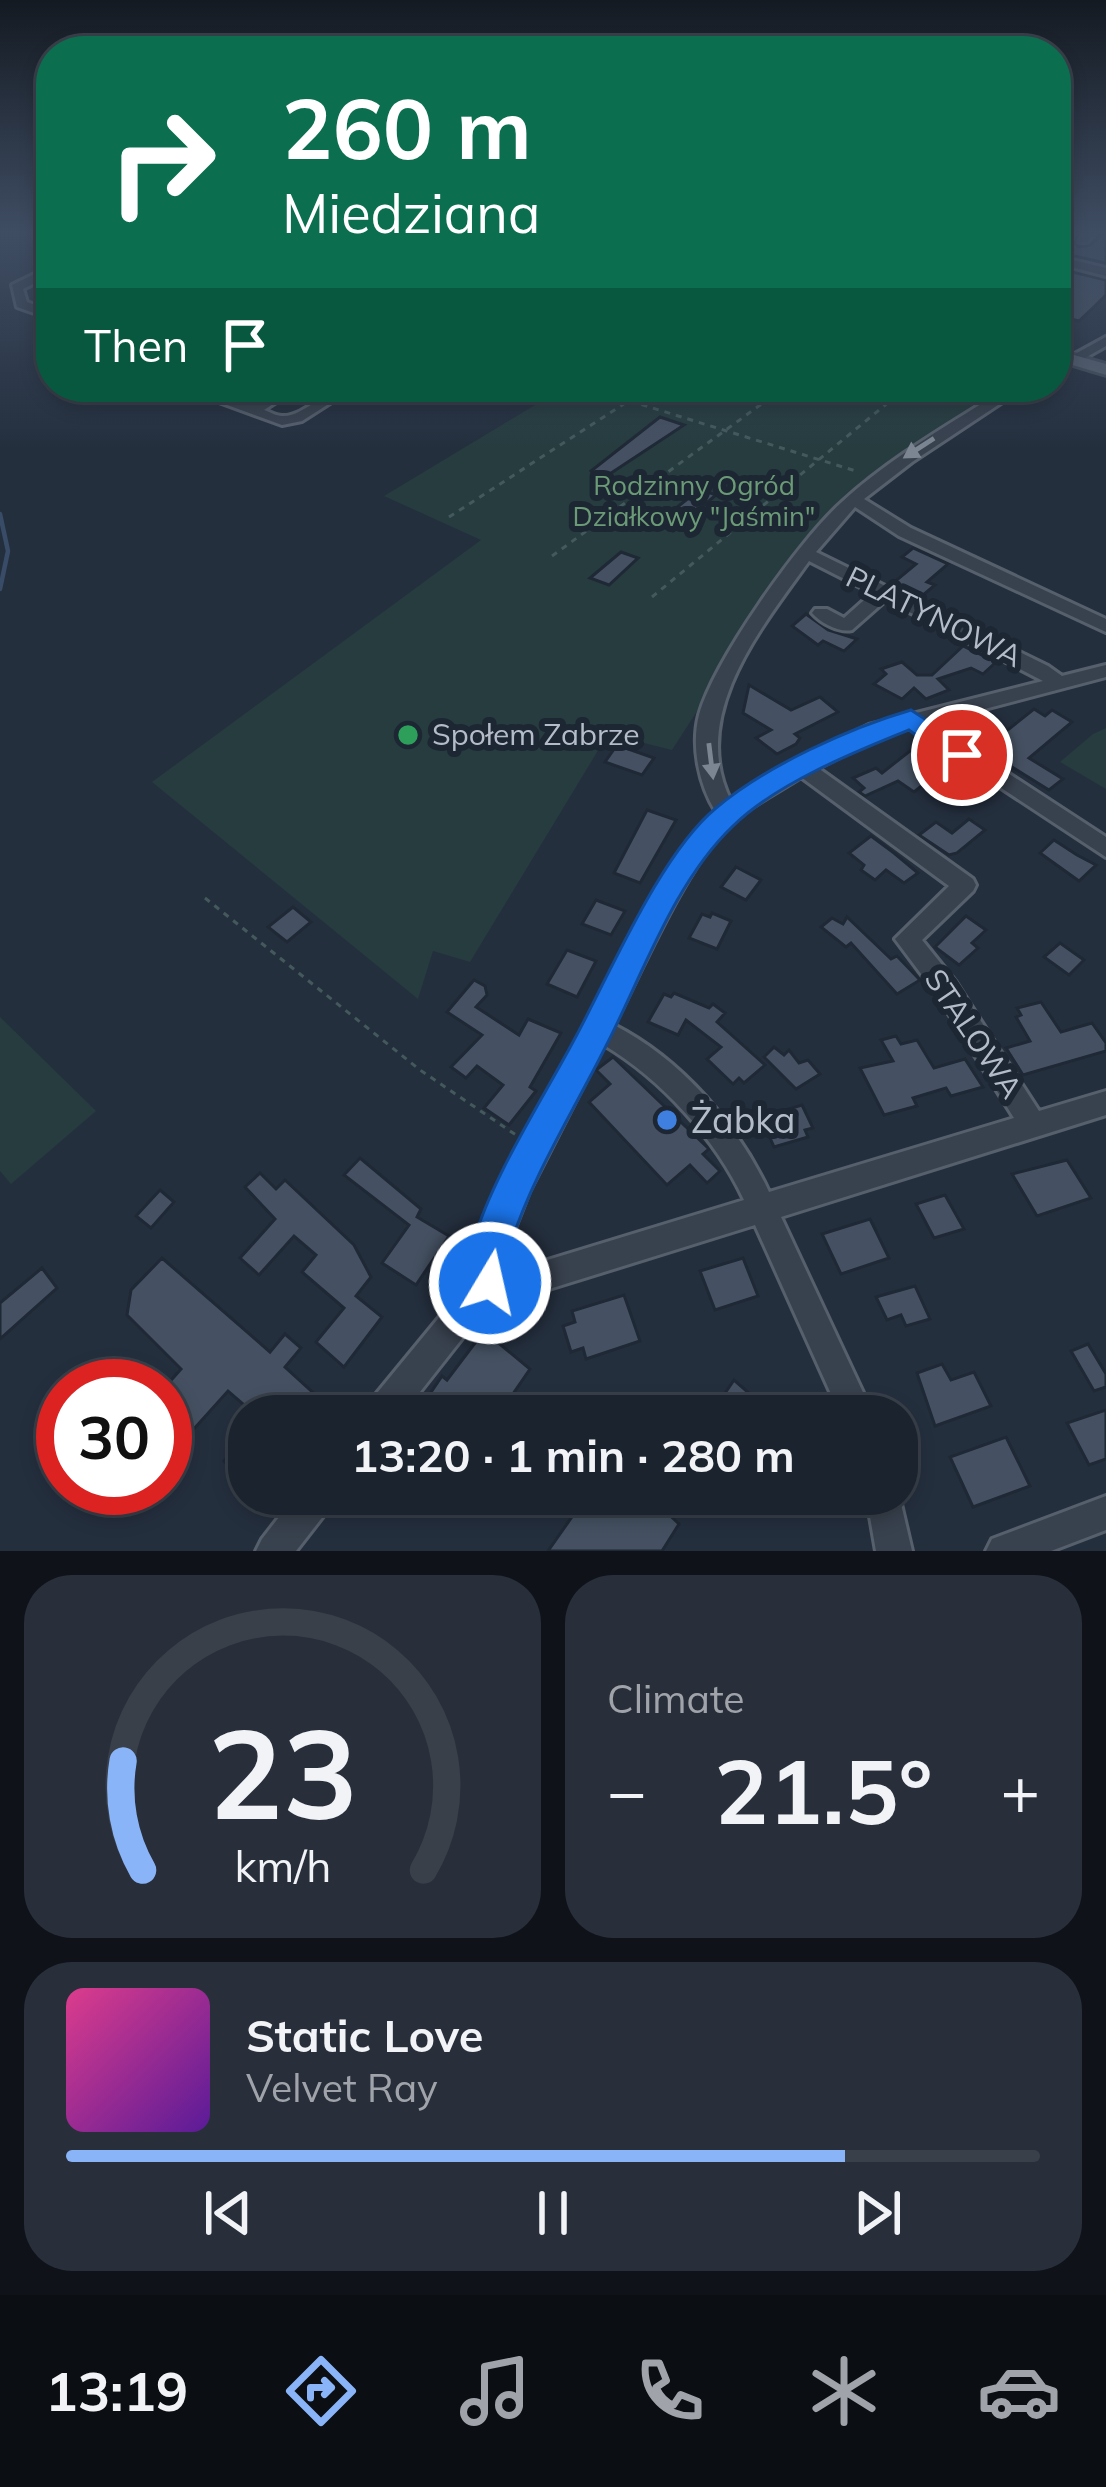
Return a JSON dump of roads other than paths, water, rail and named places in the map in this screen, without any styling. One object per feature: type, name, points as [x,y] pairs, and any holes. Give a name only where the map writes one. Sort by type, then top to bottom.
[{"type":"main road","points":[[1071,359],[1106,370]]},
{"type":"street","points":[[1071,352],[1106,341]]},
{"type":"street","points":[[232,402],[290,421],[322,402]]},
{"type":"street","points":[[251,411],[266,402]]},
{"type":"street","points":[[728,813],[715,792],[708,728],[711,709],[807,554],[878,478],[995,402]]},
{"type":"street","points":[[854,499],[905,532],[1106,626]]},
{"type":"street","name":"PLATYNOWA","points":[[807,554],[1058,683]]},
{"type":"street","points":[[821,613],[846,626],[884,592]]},
{"type":"street","points":[[495,1294],[488,1273],[490,1246],[536,1147],[687,861],[728,813],[858,738],[911,719],[1106,670]]},
{"type":"street","points":[[911,719],[1106,848]]},
{"type":"street","name":"STALOWA","points":[[802,767],[965,885],[907,939],[946,988],[1033,1125]]},
{"type":"street","points":[[597,1029],[639,1054],[721,1136],[764,1206],[849,1395]]},
{"type":"street","points":[[397,1395],[453,1324],[495,1294],[540,1274],[1106,1103]]},
{"type":"street","points":[[1004,1551],[1106,1514]]},
{"type":"street","points":[[274,1551],[302,1515]]},
{"type":"street","points":[[887,1515],[894,1551]]},
{"type":"waterway","points":[[0,514],[8,551],[0,589]]},
{"type":"place","name":"Społem Zabrze","points":[[408,735]]},
{"type":"place","name":"Żabka","points":[[667,1120]]},
{"type":"park label","name":"Rodzinny Ogród Działkowy \"Jaśmin\"","points":[[694,502]]}]
